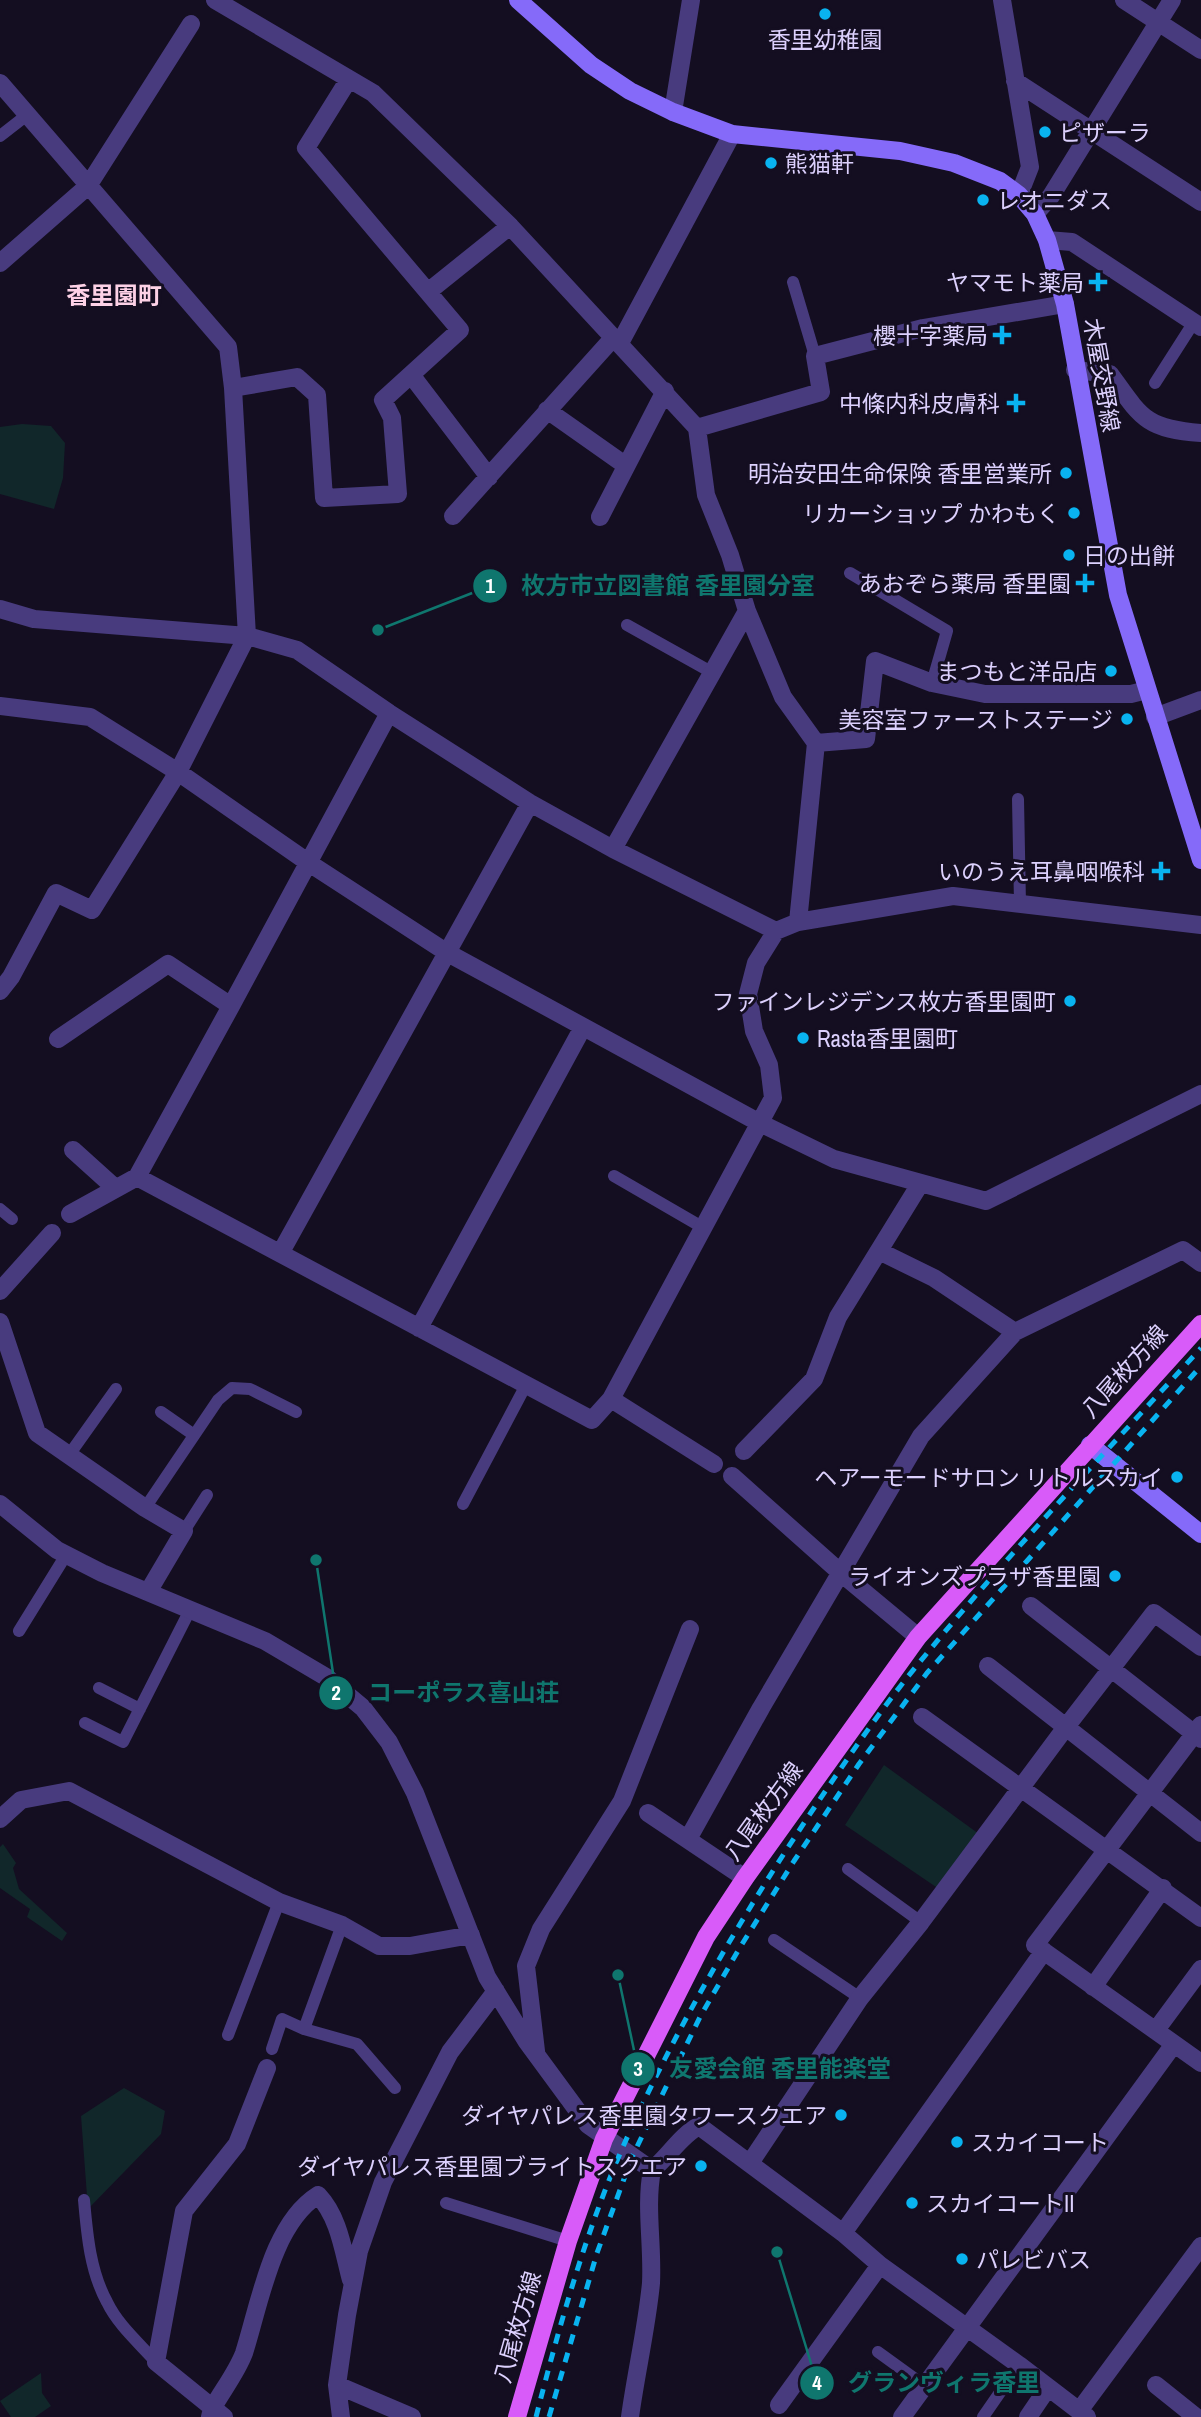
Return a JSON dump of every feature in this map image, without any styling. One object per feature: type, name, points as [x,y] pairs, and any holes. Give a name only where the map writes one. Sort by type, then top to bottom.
[{"type":"main road","name":"木屋交野線","points":[[518,0],[591,65],[630,92],[673,112],[732,134],[900,150],[954,163],[1000,181],[1019,195],[1035,214],[1047,240],[1065,304],[1118,594],[1201,860]]},
{"type":"main road","name":"八尾枚方線","points":[[517,2417],[568,2241],[604,2139],[706,1937],[745,1878],[918,1637],[1201,1324]]},
{"type":"main road","points":[[1090,1445],[1201,1534]]},
{"type":"street","points":[[215,0],[242,6],[373,93],[509,226],[697,428],[706,495],[730,555],[747,611],[783,697],[816,743],[798,922]]},
{"type":"street","points":[[673,112],[691,0]]},
{"type":"street","points":[[1002,0],[1030,167],[1019,195]]},
{"type":"street","points":[[1124,0],[1201,50]]},
{"type":"street","points":[[1035,214],[1051,197],[1172,0]]},
{"type":"street","points":[[0,263],[88,186],[191,24]]},
{"type":"street","points":[[233,388],[297,377],[317,395],[324,498],[398,494],[392,418],[383,400],[460,330],[429,290],[306,149],[349,79]]},
{"type":"street","points":[[1015,81],[1201,202]]},
{"type":"street","points":[[0,83],[228,346],[233,388],[247,636],[178,772],[92,910],[56,893],[11,977],[0,991]]},
{"type":"street","points":[[453,516],[547,410],[617,340],[732,134]]},
{"type":"street","points":[[429,290],[509,226]]},
{"type":"street","points":[[1047,240],[1072,242],[1198,325]]},
{"type":"street","points":[[697,428],[821,392],[815,356],[923,328],[1065,304]]},
{"type":"street","points":[[1075,370],[1110,374],[1139,415],[1158,426],[1173,431],[1201,433]]},
{"type":"street","points":[[412,376],[489,477]]},
{"type":"street","points":[[600,517],[665,391]]},
{"type":"street","points":[[547,410],[625,465]]},
{"type":"street","points":[[0,609],[34,620],[247,636],[297,650],[389,713],[530,803],[776,931]]},
{"type":"street","points":[[614,849],[747,611]]},
{"type":"street","points":[[816,743],[866,738],[875,661],[932,683],[985,694],[1131,694],[1147,690]]},
{"type":"street","points":[[1155,716],[1201,700]]},
{"type":"street","points":[[0,706],[90,718],[178,772],[309,863],[446,952],[758,1122],[834,1159],[986,1201],[1201,1094]]},
{"type":"street","points":[[70,1214],[136,1177],[232,1006],[389,713]]},
{"type":"street","points":[[281,1252],[530,803]]},
{"type":"street","points":[[136,1177],[592,1420],[611,1399],[773,1098],[769,1065],[754,1031],[748,994],[757,963],[776,931],[798,922],[953,896],[1201,925]]},
{"type":"street","points":[[58,1039],[168,964],[232,1006]]},
{"type":"street","points":[[419,1328],[583,1027]]},
{"type":"street","points":[[73,1150],[114,1187]]},
{"type":"street","points":[[744,1451],[814,1379],[838,1317],[920,1184]]},
{"type":"street","points":[[0,1291],[52,1233]]},
{"type":"street","points":[[688,1839],[761,1708],[921,1436],[1014,1332],[1183,1250],[1201,1263]]},
{"type":"street","points":[[879,1251],[934,1278],[1014,1332]]},
{"type":"street","points":[[0,1322],[37,1433],[145,1508],[184,1531],[148,1592]]},
{"type":"street","points":[[611,1399],[714,1464]]},
{"type":"street","points":[[732,1476],[918,1637]]},
{"type":"street","points":[[0,1504],[21,1524],[57,1550],[265,1642],[326,1677],[363,1708],[389,1742],[415,1793],[487,1978],[537,2056],[588,2125],[604,2139],[652,2170]]},
{"type":"street","points":[[1031,1606],[1110,1670],[1199,1733],[1149,1793],[1035,1945],[1201,2063]]},
{"type":"street","points":[[750,2162],[860,1998],[921,1922],[1154,1613],[1201,1647]]},
{"type":"street","points":[[537,2056],[526,1966],[541,1929],[622,1801],[690,1629]]},
{"type":"street","points":[[988,1666],[1201,1833]]},
{"type":"street","points":[[922,1717],[1201,1917]]},
{"type":"street","points":[[0,1819],[21,1800],[69,1791],[279,1902],[342,1925],[379,1945],[410,1946],[471,1935]]},
{"type":"street","points":[[648,1813],[745,1878]]},
{"type":"street","points":[[1093,1987],[1163,1888]]},
{"type":"street","points":[[842,2233],[1044,1951]]},
{"type":"street","points":[[1156,2030],[1201,1969]]},
{"type":"street","points":[[341,2417],[337,2385],[352,2286],[359,2251],[383,2182],[450,2052],[496,1991]]},
{"type":"street","points":[[902,2417],[1174,2044]]},
{"type":"street","points":[[267,2068],[237,2144],[184,2211],[156,2362],[215,2414],[243,2356],[272,2263],[291,2221],[305,2203],[318,2195],[329,2206],[352,2286]]},
{"type":"street","points":[[630,2417],[650,2285],[652,2241],[649,2189],[652,2170],[690,2130],[699,2126],[750,2162],[880,2265],[1083,2414],[1201,2246]]},
{"type":"street","points":[[779,2405],[880,2265]]},
{"type":"street","points":[[337,2385],[412,2417]]},
{"type":"street","points":[[1156,2385],[1196,2417]]},
{"type":"street","points":[[1028,2417],[1047,2389]]},
{"type":"lane","points":[[0,136],[27,115]]},
{"type":"lane","points":[[793,282],[815,356]]},
{"type":"lane","points":[[1155,383],[1198,325]]},
{"type":"lane","points":[[850,573],[947,631],[932,683]]},
{"type":"lane","points":[[627,625],[712,673]]},
{"type":"lane","points":[[1018,799],[1020,904]]},
{"type":"lane","points":[[614,1176],[702,1227]]},
{"type":"lane","points":[[0,1209],[12,1219]]},
{"type":"lane","points":[[463,1504],[526,1385]]},
{"type":"lane","points":[[145,1508],[218,1400],[232,1388],[250,1389],[296,1412]]},
{"type":"lane","points":[[69,1455],[116,1389]]},
{"type":"lane","points":[[161,1412],[194,1435]]},
{"type":"lane","points":[[184,1531],[207,1495]]},
{"type":"lane","points":[[19,1631],[66,1555]]},
{"type":"lane","points":[[85,1723],[123,1742],[190,1610]]},
{"type":"lane","points":[[99,1688],[140,1709]]},
{"type":"lane","points":[[848,1869],[921,1922]]},
{"type":"lane","points":[[228,2035],[279,1902]]},
{"type":"lane","points":[[304,2029],[342,1925]]},
{"type":"lane","points":[[774,1940],[860,1998]]},
{"type":"lane","points":[[272,2049],[282,2019],[304,2029],[357,2045],[395,2088]]},
{"type":"lane","points":[[84,2200],[87,2239],[106,2302],[121,2324],[156,2362]]},
{"type":"lane","points":[[446,2203],[568,2241]]},
{"type":"lane","points":[[878,2352],[925,2386]]},
{"type":"lane","points":[[983,2417],[1019,2365]]},
{"type":"green space","points":[[22,424],[51,426],[65,443],[63,478],[54,509],[0,494],[0,427]]},
{"type":"green space","points":[[884,1765],[979,1834],[939,1889],[845,1825]]},
{"type":"green space","points":[[3,1844],[16,1863],[13,1868],[19,1889],[67,1933],[62,1941],[27,1917],[30,1909],[0,1888],[0,1847]]},
{"type":"green space","points":[[124,2088],[165,2111],[161,2134],[88,2209],[81,2116]]},
{"type":"green space","points":[[41,2373],[42,2393],[51,2406],[35,2417],[11,2417],[0,2401]]},
{"type":"railway","points":[[536,2417],[574,2281],[596,2214],[622,2149],[664,2060],[710,1974],[761,1890],[852,1753],[919,1663],[1022,1543],[1201,1348]]},
{"type":"railway","points":[[549,2417],[597,2253],[632,2157],[700,2017],[739,1949],[859,1764],[927,1673],[1201,1366]]},
{"type":"place","name":"香里幼稚園","points":[[825,14]]},
{"type":"place","name":"ピザーラ","points":[[1045,132]]},
{"type":"place","name":"熊猫軒","points":[[771,163]]},
{"type":"place","name":"レオニダス","points":[[983,200]]},
{"type":"place","name":"ヤマモト薬局","points":[[1098,282]]},
{"type":"place","name":"櫻十字薬局","points":[[1002,335]]},
{"type":"place","name":"中條内科皮膚科","points":[[1016,403]]},
{"type":"place","name":"明治安田生命保険 香里営業所","points":[[1066,473]]},
{"type":"place","name":"リカーショップ かわもく","points":[[1074,513]]},
{"type":"place","name":"日の出餅","points":[[1069,555]]},
{"type":"place","name":"あおぞら薬局 香里園","points":[[1085,583]]},
{"type":"place","name":"枚方市立図書館 香里園分室","points":[[378,630]]},
{"type":"place","name":"まつもと洋品店","points":[[1111,671]]},
{"type":"place","name":"美容室ファーストステージ","points":[[1127,719]]},
{"type":"place","name":"いのうえ耳鼻咽喉科","points":[[1161,871]]},
{"type":"place","name":"ファインレジデンス枚方香里園町","points":[[1070,1001]]},
{"type":"place","name":"Rasta香里園町","points":[[803,1038]]},
{"type":"place","name":"ヘアーモードサロン リトルスカイ","points":[[1177,1477]]},
{"type":"place","name":"コーポラス喜山荘","points":[[316,1560]]},
{"type":"place","name":"ライオンズプラザ香里園","points":[[1115,1576]]},
{"type":"place","name":"友愛会館 香里能楽堂","points":[[618,1975]]},
{"type":"place","name":"ダイヤパレス香里園タワースクエア","points":[[841,2115]]},
{"type":"place","name":"スカイコート","points":[[957,2142]]},
{"type":"place","name":"ダイヤパレス香里園ブライトスクエア","points":[[701,2166]]},
{"type":"place","name":"スカイコートII","points":[[912,2203]]},
{"type":"place","name":"グランヴィラ香里","points":[[777,2252]]},
{"type":"place","name":"パレビバス","points":[[962,2259]]},
{"type":"district","name":"香里園町","points":[[114,295]]}]
